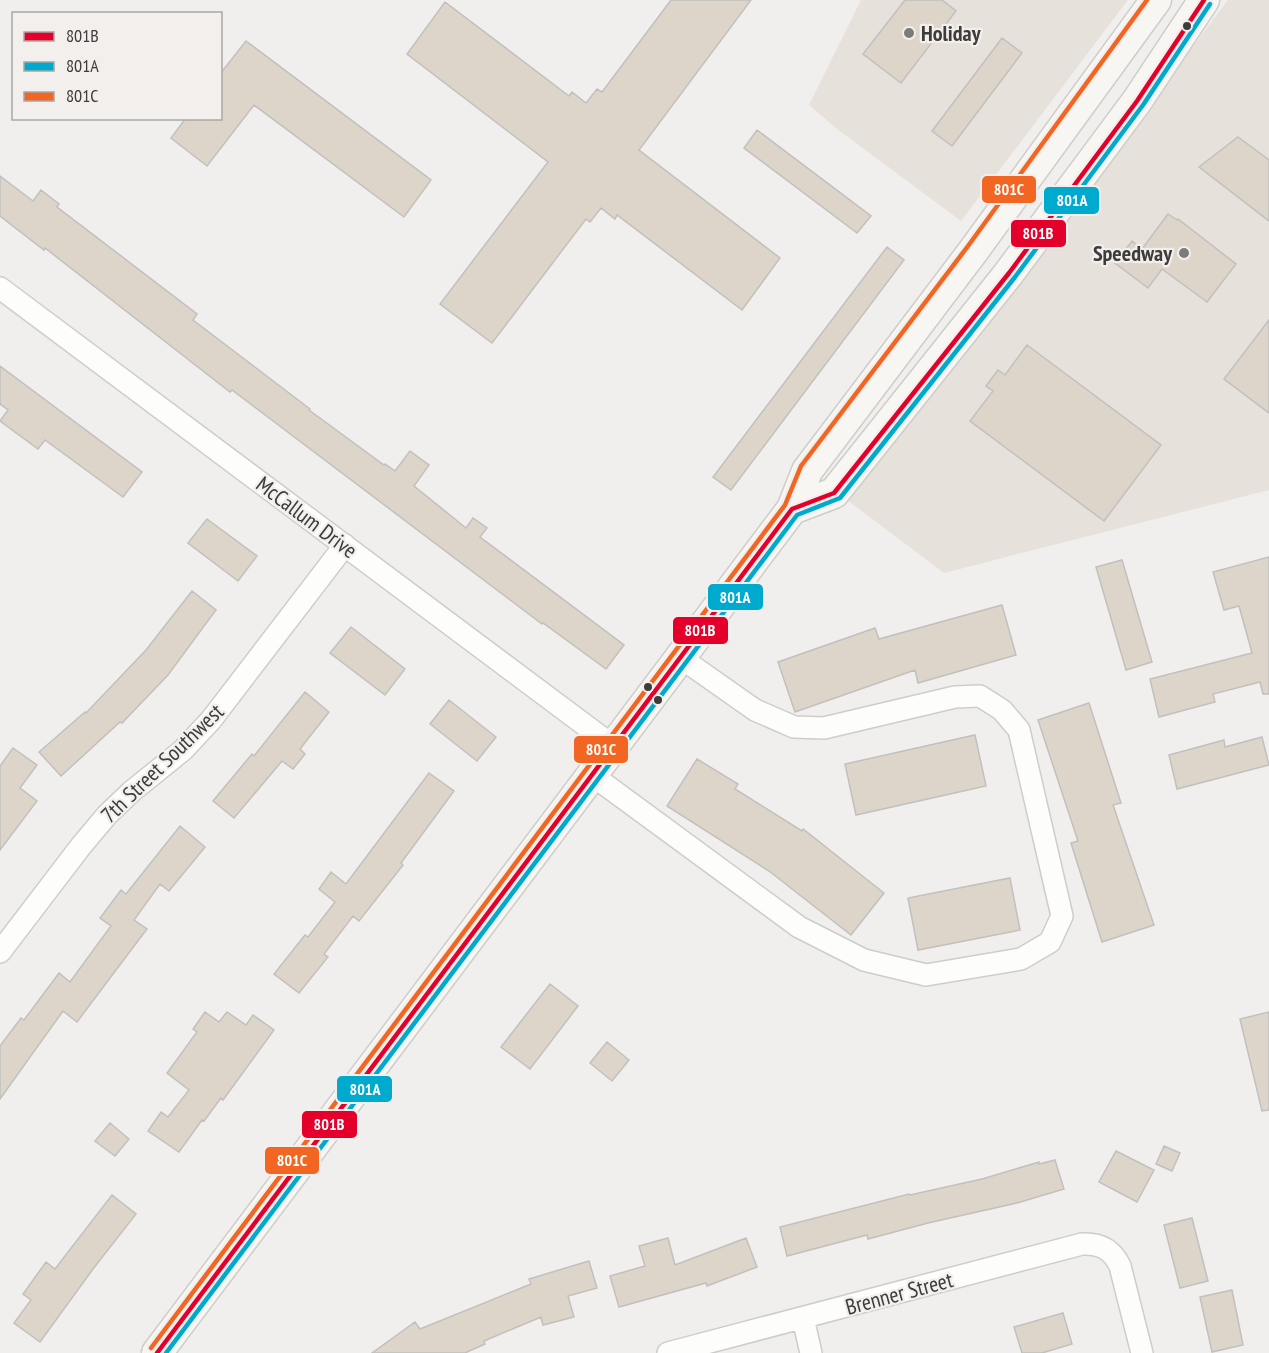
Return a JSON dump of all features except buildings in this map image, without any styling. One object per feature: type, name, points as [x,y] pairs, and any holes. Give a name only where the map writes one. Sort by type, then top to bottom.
[{"type":"main road","points":[[157,1353],[792,509],[807,471],[974,250],[1156,0]]},
{"type":"main road","points":[[792,509],[834,493],[1009,273],[1137,101],[1204,0]]},
{"type":"street","name":"McCallum Drive","points":[[0,288],[613,746]]},
{"type":"street","name":"7th Street Southwest","points":[[0,952],[107,815],[131,792],[183,750],[211,720],[345,545]]},
{"type":"street","points":[[592,775],[799,927],[864,960],[926,975],[1021,959],[1050,942],[1062,916],[1056,886],[1019,730],[1002,710],[981,696],[955,697],[824,728],[794,726],[755,710],[681,658]]},
{"type":"street","name":"Brenner Street","points":[[668,1353],[1082,1244],[1095,1244],[1107,1249],[1120,1266],[1142,1353]]},
{"type":"street","points":[[802,1318],[811,1353]]},
{"type":"shaded area","points":[[861,0],[1128,0],[961,221],[837,129],[809,105]]},
{"type":"shaded area","points":[[1228,0],[1269,0],[1269,490],[944,573],[843,497],[1006,292]]},
{"type":"transit line","name":"801C","points":[[151,1348],[785,505],[801,466],[968,246],[1147,0]]},
{"type":"transit line","name":"801B","points":[[157,1353],[792,509],[834,493],[1009,273],[1137,101],[1204,0]]},
{"type":"transit line","name":"801A","points":[[166,1353],[797,515],[840,498],[1015,277],[1143,105],[1210,4]]},
{"type":"place","name":"Holiday","points":[[909,33]]},
{"type":"place","name":"Speedway","points":[[1184,253]]}]
